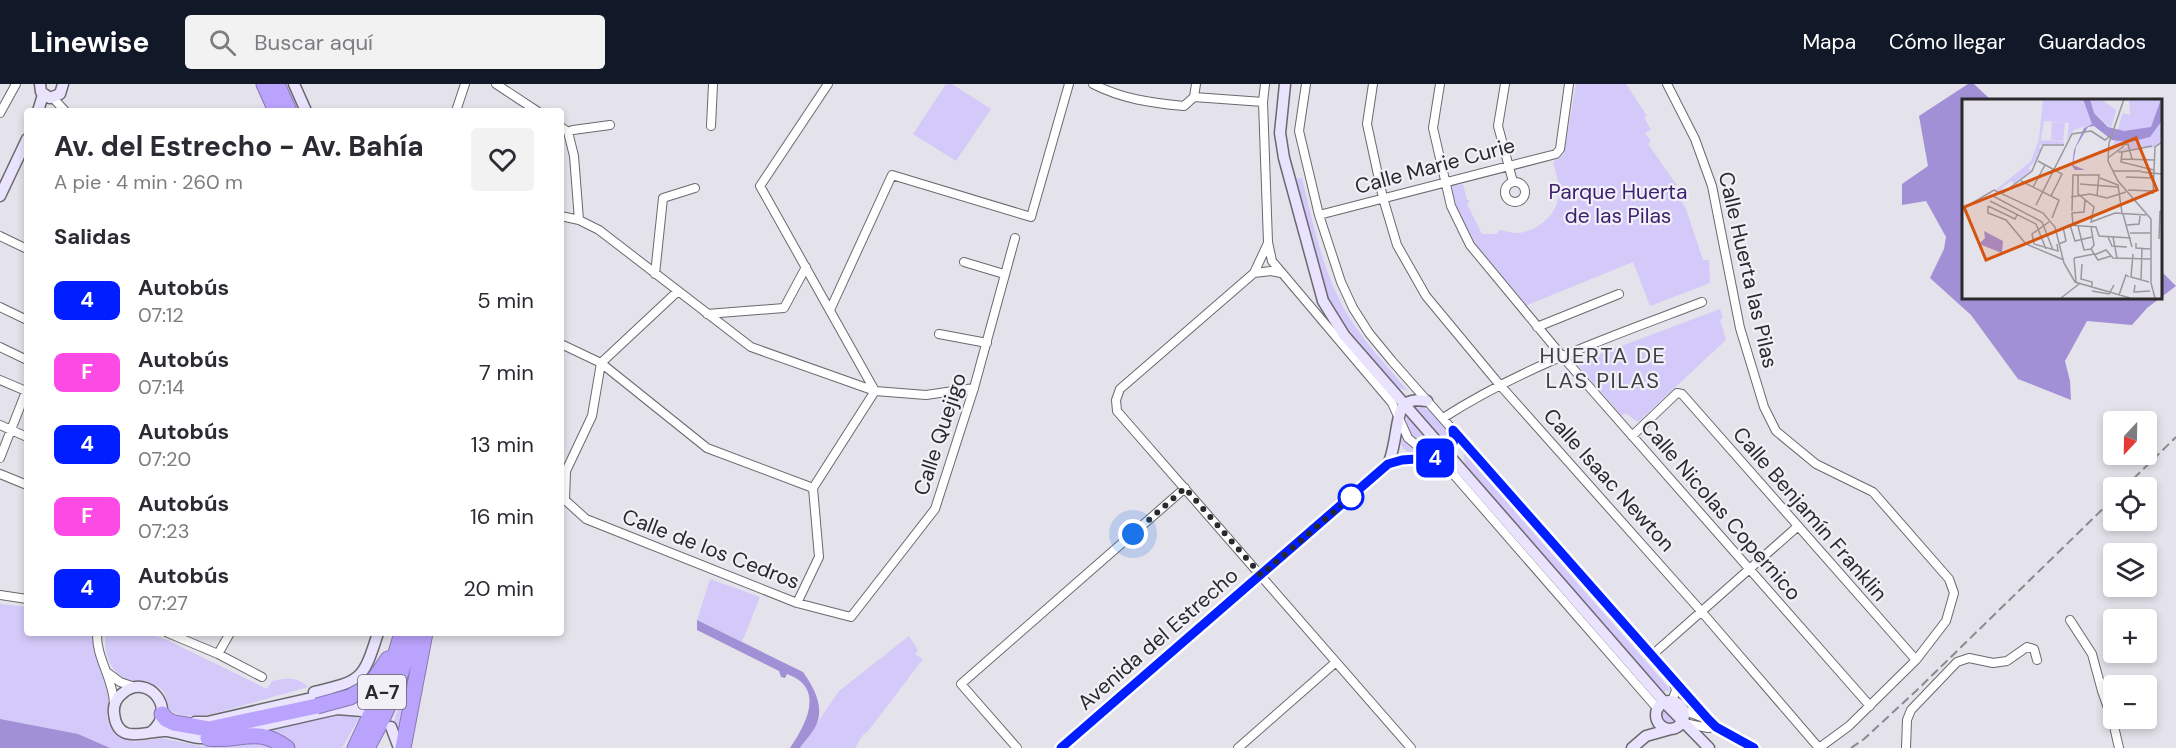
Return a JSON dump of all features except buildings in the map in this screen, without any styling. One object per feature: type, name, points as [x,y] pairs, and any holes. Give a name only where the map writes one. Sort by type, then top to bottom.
[{"type":"highway","points":[[264,84],[275,108]]},
{"type":"highway","points":[[275,84],[283,108]]},
{"type":"highway","points":[[275,84],[287,108]]},
{"type":"highway","points":[[286,84],[296,108]]},
{"type":"highway","points":[[162,712],[166,719],[174,723],[208,729],[350,697],[364,688],[381,670],[388,659],[395,636]]},
{"type":"highway","name":"A-7","points":[[355,748],[380,698],[401,636]]},
{"type":"highway","name":"A-7","points":[[368,748],[387,712],[411,636]]},
{"type":"highway","points":[[403,748],[423,636]]},
{"type":"highway","points":[[208,738],[224,740],[259,735],[278,741],[287,748]]},
{"type":"street","points":[[0,114],[16,84]]},
{"type":"street","points":[[30,84],[46,93],[61,108]]},
{"type":"street","points":[[46,93],[62,91],[63,84]]},
{"type":"street","points":[[256,84],[267,108]]},
{"type":"street","points":[[294,84],[305,108]]},
{"type":"street","points":[[457,108],[465,84]]},
{"type":"street","points":[[496,84],[532,108]]},
{"type":"street","points":[[711,126],[713,84]]},
{"type":"street","points":[[828,84],[760,186],[875,391]]},
{"type":"street","points":[[830,310],[892,175],[1031,217],[1069,84]]},
{"type":"street","points":[[1097,85],[1145,102],[1184,106],[1194,97],[1196,84]]},
{"type":"street","points":[[1265,84],[1263,102],[1268,242],[1272,261],[1385,394],[1399,416],[1408,438],[1451,470],[1662,707],[1709,748]]},
{"type":"street","points":[[1285,84],[1280,117],[1281,145],[1323,301],[1344,335],[1449,455],[1662,707],[1662,726],[1698,739]]},
{"type":"street","points":[[1306,84],[1299,131],[1319,215],[1341,282],[1353,308],[1369,333],[1708,719],[1716,727],[1754,748]]},
{"type":"street","name":"Calle Isaac Newton","points":[[1373,84],[1367,124],[1383,198],[1396,246],[1426,296],[1499,384],[1819,748]]},
{"type":"street","name":"Calle Nicolas Copernico","points":[[1440,84],[1433,128],[1451,206],[1470,245],[1562,356],[1870,706]]},
{"type":"street","points":[[1504,84],[1498,126],[1513,182]]},
{"type":"street","name":"Calle Marie Curie","points":[[1319,215],[1558,152],[1569,84]]},
{"type":"street","name":"Calle Huerta las Pilas","points":[[1667,84],[1695,139],[1712,186],[1740,328],[1764,407],[1776,431],[1816,464],[1873,492],[1949,579],[1954,593],[1946,621],[1916,660],[1849,726],[1819,748]]},
{"type":"street","points":[[39,108],[46,93]]},
{"type":"street","points":[[44,108],[46,93]]},
{"type":"street","points":[[1194,97],[1263,102]]},
{"type":"street","points":[[579,220],[574,156],[565,130],[610,125]]},
{"type":"street","points":[[0,196],[24,145]]},
{"type":"street","points":[[655,274],[663,198],[695,188]]},
{"type":"street","points":[[564,217],[579,220],[599,230],[751,347],[875,391],[926,395],[974,388]]},
{"type":"street","points":[[0,236],[24,248]]},
{"type":"street","name":"Calle Quejigo","points":[[851,617],[935,509],[974,388],[1015,238]]},
{"type":"street","points":[[1268,242],[1254,273],[1120,389],[1117,394],[1118,411],[1411,748]]},
{"type":"street","points":[[964,262],[1004,274]]},
{"type":"street","points":[[707,314],[784,308],[806,267]]},
{"type":"street","points":[[1254,273],[1271,271],[1281,273]]},
{"type":"street","points":[[564,469],[591,416],[601,363],[678,291]]},
{"type":"street","points":[[1537,327],[1619,294]]},
{"type":"street","points":[[1443,418],[1499,384],[1562,356],[1702,302]]},
{"type":"street","points":[[0,307],[24,319]]},
{"type":"street","points":[[939,334],[987,342]]},
{"type":"street","points":[[564,345],[601,363],[707,448],[813,488]]},
{"type":"street","points":[[0,347],[24,359]]},
{"type":"street","points":[[0,380],[24,389]]},
{"type":"street","points":[[797,603],[819,557],[813,488],[875,391]]},
{"type":"street","name":"Calle Benjamín Franklin","points":[[1632,436],[1677,393],[1683,395],[1916,660]]},
{"type":"street","points":[[0,458],[24,395]]},
{"type":"street","points":[[1388,464],[1395,448],[1399,416],[1405,404],[1410,401],[1427,401]]},
{"type":"street","points":[[0,425],[24,436]]},
{"type":"street","points":[[1449,455],[1454,440],[1453,430]]},
{"type":"street","points":[[1388,464],[1449,455]]},
{"type":"street","points":[[1409,460],[1439,464],[1451,470]]},
{"type":"street","name":"Avenida del Estrecho","points":[[1061,748],[1388,464]]},
{"type":"street","name":"Calle de los Cedros","points":[[564,469],[565,500],[586,519],[797,603],[851,617]]},
{"type":"street","points":[[0,474],[24,481]]},
{"type":"street","points":[[1017,748],[962,684],[1185,488]]},
{"type":"street","points":[[1651,656],[1797,527]]},
{"type":"street","points":[[0,595],[24,599]]},
{"type":"street","points":[[2070,620],[2092,654],[2102,692],[2114,722],[2119,748]]},
{"type":"street","points":[[97,636],[100,657],[108,673],[113,693],[117,724],[125,732],[141,735],[163,731],[208,738],[337,709],[363,708],[342,698],[316,697],[207,722],[186,721],[162,712]]},
{"type":"street","points":[[175,636],[218,654],[262,677]]},
{"type":"street","points":[[218,654],[228,636]]},
{"type":"street","points":[[207,722],[259,704],[350,683],[365,669],[377,636]]},
{"type":"street","points":[[1906,748],[1907,720],[1911,710],[1957,662],[1969,658],[1993,663],[2007,661],[2027,647],[2034,649],[2037,660]]},
{"type":"street","points":[[1238,748],[1336,662]]},
{"type":"street","points":[[108,673],[120,682],[146,688],[156,694],[162,712],[159,724],[151,732]]},
{"type":"street","points":[[1632,748],[1646,736],[1662,707],[1676,690],[1673,681]]},
{"type":"street","points":[[114,708],[121,694],[136,687]]},
{"type":"street","points":[[1662,707],[1682,710],[1708,719]]},
{"type":"street","points":[[1682,710],[1683,723]]},
{"type":"street","points":[[1646,736],[1683,723],[1708,728],[1716,727]]},
{"type":"street","points":[[391,748],[389,732],[399,748]]},
{"type":"green space","points":[[946,84],[952,84],[991,109],[956,161],[913,134]]},
{"type":"green space","name":"Parque Huerta de las Pilas","points":[[1576,84],[1626,84],[1647,116],[1644,117],[1651,130],[1645,133],[1651,141],[1648,144],[1676,184],[1703,260],[1709,260],[1710,283],[1650,306],[1633,262],[1525,306],[1480,250],[1463,220],[1450,186],[1463,184],[1467,200],[1470,200],[1467,204],[1482,234],[1497,234],[1500,230],[1525,232],[1544,222],[1553,211],[1558,199],[1559,185],[1553,162],[1564,154]]},
{"type":"green space","points":[[1302,178],[1331,282],[1347,314],[1361,334],[1408,391],[1396,387],[1389,381],[1346,331],[1328,304],[1292,179]]},
{"type":"green space","points":[[1720,309],[1723,318],[1720,320],[1726,340],[1638,422],[1625,413],[1622,416],[1576,363]]},
{"type":"green space","points":[[1422,407],[1432,412],[1441,421],[1447,431],[1447,442],[1441,440],[1416,411]]},
{"type":"green space","points":[[1407,417],[1411,417],[1437,451],[1421,446],[1417,442],[1405,422]]},
{"type":"green space","points":[[1401,433],[1421,454],[1404,450],[1400,438]]},
{"type":"green space","points":[[1463,452],[1669,688],[1669,691],[1662,691],[1658,688],[1466,468]]},
{"type":"green space","points":[[710,579],[760,597],[742,642],[697,620]]},
{"type":"green space","points":[[0,604],[24,607],[24,636],[92,636],[109,697],[107,716],[109,724],[117,734],[134,742],[161,738],[216,747],[241,740],[257,739],[279,748],[0,748]]},
{"type":"green space","points":[[106,636],[156,636],[267,689],[272,681],[286,679],[295,679],[308,687],[212,714],[180,715],[170,711],[164,694],[157,686],[129,681],[117,673],[109,661]]},
{"type":"green space","points":[[418,636],[418,636],[400,738],[394,721]]},
{"type":"green space","points":[[909,636],[918,650],[915,654],[923,659],[855,748],[800,748],[839,691]]},
{"type":"green space","points":[[1661,705],[1678,722],[1673,725],[1663,721],[1659,712]]},
{"type":"green space","points":[[346,715],[359,718],[342,748],[296,748],[264,731],[333,716]]},
{"type":"shaded area","points":[[1968,84],[1974,84],[1990,99],[1962,99],[1962,298],[2160,298],[2147,308],[2132,325],[2087,321],[2065,361],[2070,381],[2071,400],[2018,379],[1971,315],[1930,278],[1944,249],[1946,237],[1926,201],[1902,205],[1902,184],[1928,166],[1919,116]]},
{"type":"shaded area","points":[[2161,271],[2176,286],[2161,297]]},
{"type":"shaded area","points":[[697,620],[803,672],[814,690],[819,716],[812,733],[800,748],[790,748],[802,728],[809,707],[806,688],[799,680],[787,674],[785,678],[781,677],[779,671],[697,630]]},
{"type":"shaded area","points":[[0,719],[78,734],[110,748],[0,748]]},
{"type":"railway","points":[[2135,477],[2176,437]]},
{"type":"railway","points":[[1851,748],[1864,739],[1916,691],[2103,509]]},
{"type":"bus line","name":"4","points":[[1061,748],[1388,464],[1402,460],[1449,455],[1454,440],[1453,430],[1708,719],[1716,727],[1754,748]]},
{"type":"district","name":"HUERTA DE LAS PILAS","points":[[1603,368]]},
{"type":"route","points":[[1133,534],[1185,488],[1261,575],[1351,497]]}]
